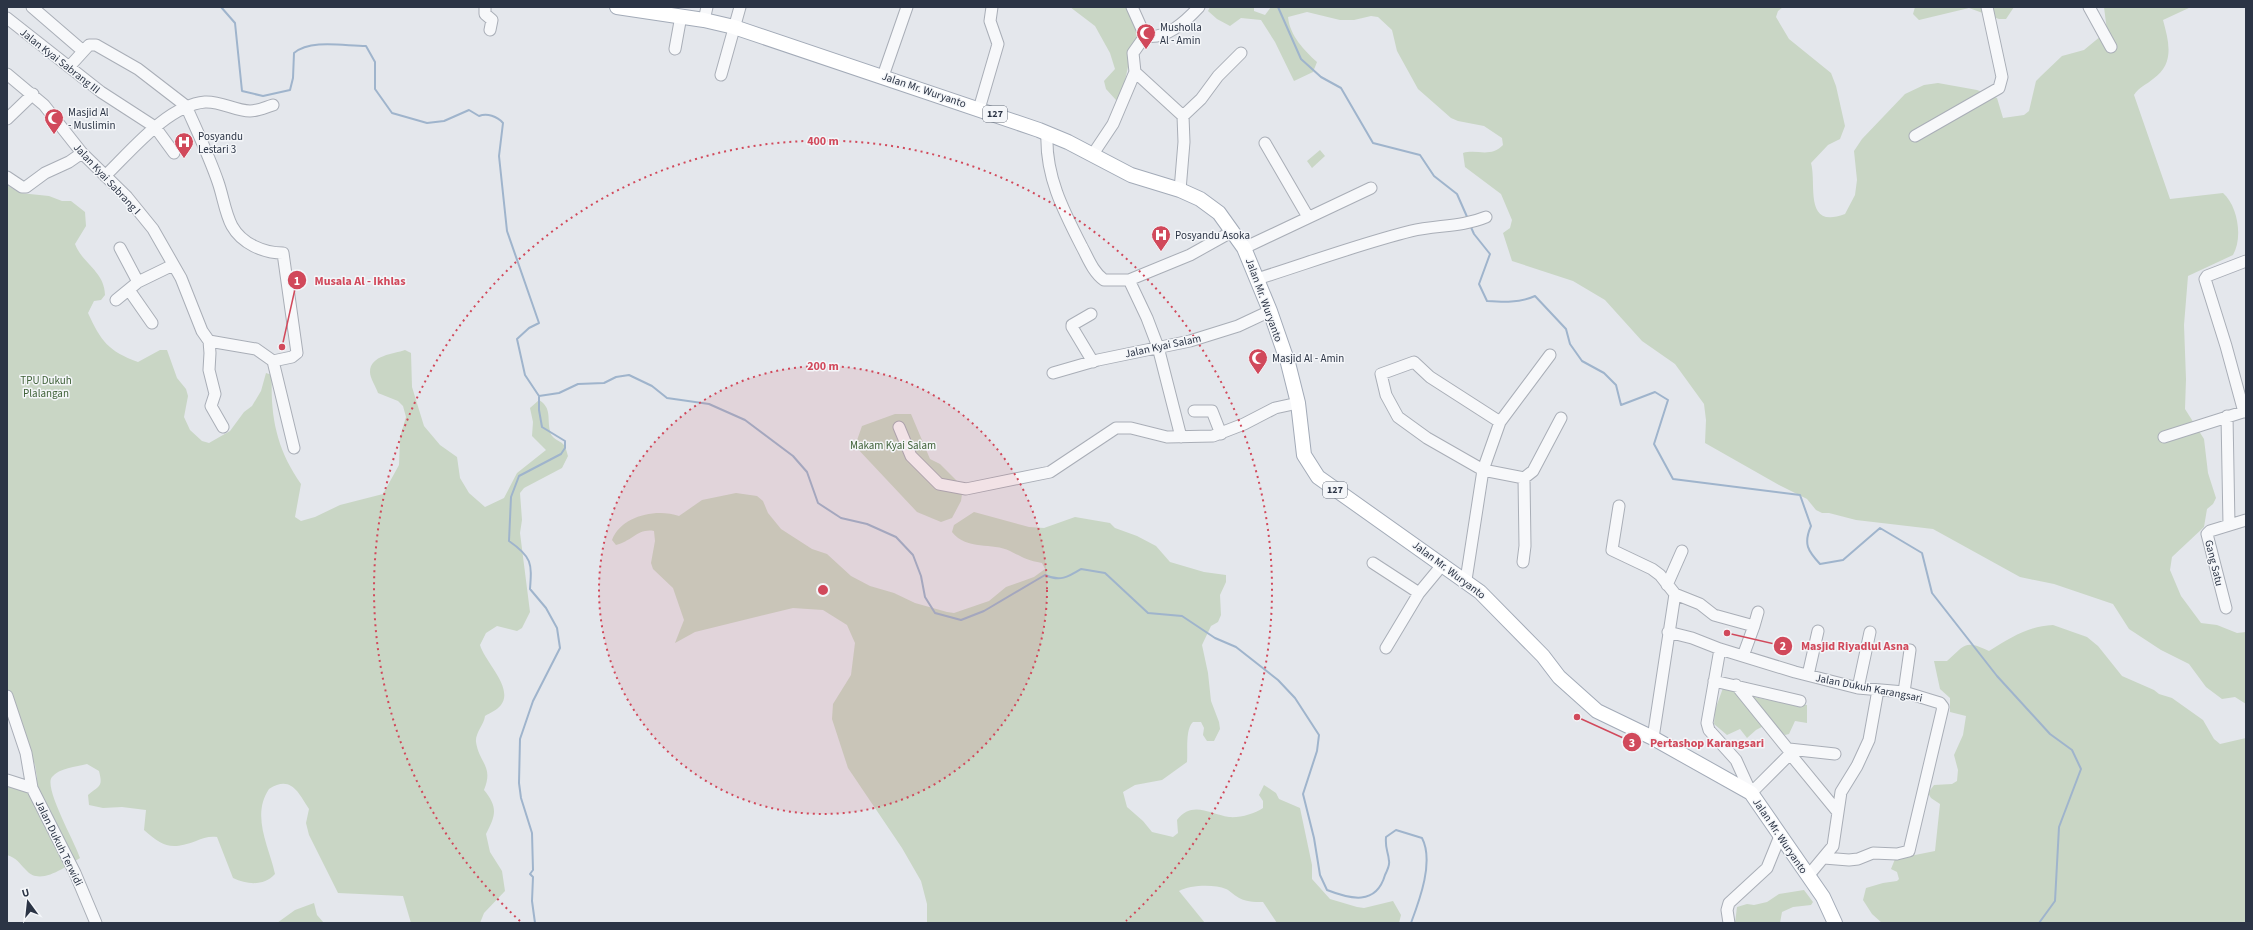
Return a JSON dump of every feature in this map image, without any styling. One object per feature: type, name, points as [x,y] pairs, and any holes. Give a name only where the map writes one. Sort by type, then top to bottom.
[{"type":"main road","name":"Jalan Mr. Wuryanto","points":[[616,7],[681,16],[706,13],[734,27],[883,76],[1047,133],[1093,154],[1131,175],[1180,190],[1212,207],[1234,231],[1244,248],[1270,311],[1288,363],[1298,403],[1304,455],[1318,477],[1348,500],[1466,580],[1496,606],[1543,656],[1559,677],[1597,711],[1653,738],[1750,793],[1808,876],[1828,908],[1835,923]]},
{"type":"street","points":[[32,7],[84,51]]},
{"type":"street","points":[[485,7],[485,14],[492,20],[490,30]]},
{"type":"street","points":[[721,75],[740,7]]},
{"type":"street","points":[[883,76],[907,7]]},
{"type":"street","points":[[979,109],[998,44],[990,21],[992,7]]},
{"type":"street","points":[[1132,7],[1145,36]]},
{"type":"street","points":[[1145,36],[1159,37],[1186,20],[1199,7]]},
{"type":"street","points":[[1916,136],[1999,88],[2002,77],[1987,7]]},
{"type":"street","points":[[2089,7],[2111,47]]},
{"type":"street","points":[[675,49],[681,16]]},
{"type":"street","name":"Jalan Kyai Sabrang III","points":[[7,18],[101,92],[155,127]]},
{"type":"street","points":[[1093,154],[1113,124],[1135,72],[1133,53],[1145,36]]},
{"type":"street","points":[[69,67],[89,45],[96,44],[138,69],[186,106],[219,183],[232,226],[238,234],[256,248],[265,252],[283,253],[285,257],[297,353],[292,357],[274,361]]},
{"type":"street","points":[[1183,116],[1201,99],[1218,76],[1241,53]]},
{"type":"street","points":[[1135,72],[1183,116],[1184,142],[1180,190]]},
{"type":"street","name":"Jalan Kyai Sabrang I","points":[[7,74],[33,94],[82,153],[127,197],[153,229],[173,265],[202,332],[209,341]]},
{"type":"street","points":[[7,119],[33,94]]},
{"type":"street","points":[[105,176],[155,127],[186,106],[212,102],[230,105],[248,111],[274,105]]},
{"type":"street","points":[[155,127],[174,154]]},
{"type":"street","points":[[1047,133],[1048,166],[1056,193],[1092,266],[1104,280],[1129,280],[1190,255],[1234,231]]},
{"type":"street","points":[[1265,143],[1308,217]]},
{"type":"street","points":[[7,177],[26,188],[45,173],[69,162],[82,153]]},
{"type":"street","points":[[1244,248],[1371,188]]},
{"type":"street","points":[[1256,279],[1429,227],[1469,223],[1486,217]]},
{"type":"street","points":[[120,248],[138,282]]},
{"type":"street","points":[[2164,437],[2227,416],[2245,412],[2205,279],[2207,276],[2246,261]]},
{"type":"street","points":[[116,300],[138,282],[173,265]]},
{"type":"street","points":[[1129,280],[1148,318],[1158,347],[1181,437]]},
{"type":"street","points":[[129,290],[152,323]]},
{"type":"street","name":"Jalan Kyai Salam","points":[[1053,373],[1093,362],[1190,341],[1238,326],[1270,311]]},
{"type":"street","points":[[1091,314],[1072,325],[1072,327],[1093,362]]},
{"type":"street","points":[[223,427],[211,406],[215,394],[209,370],[209,341],[256,349],[274,361],[294,448]]},
{"type":"street","points":[[1466,580],[1483,470],[1500,422],[1550,355]]},
{"type":"street","points":[[1500,422],[1436,381],[1414,362],[1384,372],[1381,377],[1386,395],[1398,417],[1428,438],[1483,470],[1524,478],[1533,471],[1561,418]]},
{"type":"street","points":[[899,427],[910,456],[939,484],[966,489],[1050,472],[1116,428],[1131,428],[1167,437],[1221,434],[1275,408],[1298,403]]},
{"type":"street","points":[[1194,411],[1212,411],[1221,434]]},
{"type":"street","points":[[2227,416],[2229,525]]},
{"type":"street","points":[[1523,562],[1526,538],[1524,478]]},
{"type":"street","points":[[1619,506],[1612,550],[1652,569],[1660,575],[1675,594],[1700,604],[1714,615],[1754,626]]},
{"type":"street","name":"Gang Satu","points":[[2226,608],[2207,534],[2210,531],[2246,520]]},
{"type":"street","points":[[1667,585],[1682,551]]},
{"type":"street","points":[[1373,563],[1419,594]]},
{"type":"street","points":[[1386,648],[1419,594],[1443,564]]},
{"type":"street","points":[[1653,738],[1675,594]]},
{"type":"street","points":[[1743,656],[1758,612]]},
{"type":"street","points":[[1808,675],[1818,631]]},
{"type":"street","name":"Jalan Dukuh Karangsari","points":[[1668,632],[1692,638],[1720,649],[1808,675],[1858,688],[1904,692],[1940,703],[1943,709],[1909,851],[1897,854],[1873,853],[1858,859],[1849,860],[1824,858]]},
{"type":"street","points":[[1858,688],[1870,632]]},
{"type":"street","points":[[1720,649],[1707,724],[1709,730],[1741,768],[1750,793],[1790,752],[1836,754]]},
{"type":"street","points":[[1904,692],[1910,650]]},
{"type":"street","points":[[1714,680],[1800,702]]},
{"type":"street","points":[[1736,686],[1837,811]]},
{"type":"street","points":[[1808,876],[1833,846],[1840,792],[1857,766],[1869,740],[1878,690]]},
{"type":"street","points":[[7,696],[26,753],[32,788]]},
{"type":"street","name":"Jalan Dukuh Terwidi","points":[[7,780],[32,788],[75,873],[96,923]]},
{"type":"street","points":[[1729,923],[1727,910],[1729,903],[1768,868],[1780,836]]},
{"type":"street","points":[[1826,923],[1828,908]]},
{"type":"green space","points":[[1070,7],[1133,7],[1139,14],[1138,36],[1131,53],[1121,99],[1116,100],[1106,89],[1104,81],[1115,69],[1110,53],[1095,26]]},
{"type":"green space","points":[[1210,7],[1254,7],[1254,11],[1265,15],[1271,7],[1783,7],[1778,11],[1776,17],[1789,39],[1831,73],[1836,86],[1845,126],[1840,139],[1828,145],[1811,163],[1814,202],[1817,210],[1823,216],[1832,217],[1845,214],[1855,195],[1857,180],[1854,151],[1862,139],[1905,94],[1924,85],[1938,83],[1977,90],[1997,98],[2003,118],[2024,115],[2029,111],[2036,81],[2062,56],[2084,50],[2107,31],[2104,7],[2191,7],[2163,20],[2168,44],[2165,67],[2134,95],[2170,199],[2223,193],[2232,206],[2235,214],[2238,240],[2233,255],[2188,276],[2184,325],[2186,379],[2185,409],[2204,439],[2208,473],[2216,498],[2213,504],[2207,509],[2204,527],[2172,557],[2170,570],[2181,596],[2201,623],[2217,625],[2237,633],[2246,632],[2246,704],[2235,697],[2222,699],[2206,687],[2189,664],[2161,650],[2129,629],[2113,604],[2054,584],[2020,577],[1933,529],[1856,520],[1829,513],[1822,513],[1816,510],[1807,499],[1779,485],[1705,443],[1706,420],[1704,404],[1675,364],[1642,341],[1605,300],[1573,281],[1512,261],[1503,233],[1510,228],[1512,220],[1501,194],[1465,167],[1463,153],[1494,151],[1503,145],[1502,138],[1484,126],[1458,121],[1451,118],[1418,89],[1397,51],[1392,30],[1378,17],[1371,16],[1354,20],[1340,20],[1307,12],[1288,17],[1289,24],[1298,42],[1317,62],[1313,72],[1294,81],[1275,42],[1261,20],[1241,18],[1230,26],[1217,19],[1208,11]]},
{"type":"green space","points":[[1915,7],[2014,7],[2006,19],[1999,19],[1969,8],[1919,20],[1913,14]]},
{"type":"green space","points":[[1320,150],[1325,156],[1312,168],[1307,161]]},
{"type":"green space","name":"TPU Dukuh Plalangan","points":[[7,185],[20,193],[49,196],[62,201],[71,201],[85,212],[86,226],[75,244],[78,251],[97,274],[104,287],[105,295],[101,300],[94,301],[88,313],[97,331],[112,349],[119,354],[138,362],[160,350],[167,350],[177,378],[186,389],[188,396],[184,417],[190,430],[202,441],[209,443],[230,431],[244,412],[252,406],[261,391],[266,373],[272,375],[272,405],[277,432],[286,459],[301,484],[295,517],[301,521],[315,517],[340,505],[383,494],[399,465],[400,437],[406,417],[403,406],[398,401],[378,393],[370,374],[371,366],[383,356],[405,350],[411,353],[412,387],[424,426],[440,445],[457,457],[460,478],[469,493],[485,507],[504,498],[517,473],[546,450],[532,436],[533,422],[530,408],[539,400],[546,406],[551,434],[553,438],[564,445],[568,456],[562,468],[524,488],[520,493],[522,520],[520,533],[530,612],[522,628],[517,631],[497,626],[486,633],[480,645],[504,691],[504,698],[501,705],[485,716],[477,735],[476,742],[487,770],[487,782],[484,790],[492,801],[494,811],[492,822],[486,834],[490,852],[502,871],[505,891],[484,913],[480,923],[411,923],[403,896],[338,893],[309,835],[306,823],[309,809],[293,787],[283,784],[269,789],[264,799],[262,810],[261,820],[263,831],[275,874],[266,881],[250,883],[233,878],[217,837],[206,838],[187,844],[174,846],[168,845],[157,840],[144,830],[146,810],[122,807],[103,808],[89,805],[88,795],[100,785],[101,780],[99,771],[87,764],[68,768],[55,774],[50,783],[61,816],[80,858],[60,870],[46,876],[38,876],[32,875],[16,859],[7,855],[7,787],[24,790],[37,778],[35,765],[7,698]]},
{"type":"green space","name":"Makam Kyai Salam","points":[[895,414],[911,414],[930,459],[940,464],[963,487],[961,501],[952,518],[941,522],[917,512],[855,446],[862,426]]},
{"type":"green space","points":[[736,493],[757,496],[763,501],[768,513],[781,529],[812,549],[827,554],[851,576],[870,586],[894,593],[915,603],[947,612],[954,613],[989,601],[1006,587],[1034,577],[1045,569],[1042,563],[1032,561],[1003,548],[972,544],[958,538],[952,532],[954,525],[974,512],[1029,527],[1044,528],[1075,517],[1110,523],[1115,528],[1137,536],[1156,546],[1170,562],[1204,572],[1226,575],[1226,582],[1220,595],[1221,615],[1218,622],[1211,626],[1202,645],[1208,673],[1211,701],[1220,729],[1214,741],[1207,741],[1203,735],[1204,728],[1201,722],[1193,722],[1190,725],[1188,735],[1187,762],[1162,780],[1135,785],[1123,792],[1127,807],[1143,821],[1152,832],[1173,837],[1178,833],[1177,820],[1183,814],[1195,809],[1229,817],[1238,817],[1263,808],[1263,801],[1259,795],[1264,785],[1276,793],[1279,799],[1300,808],[1312,865],[1312,879],[1330,899],[1364,908],[1393,901],[1401,915],[1399,923],[1277,923],[1263,902],[1246,901],[1221,887],[1196,886],[1179,891],[1205,923],[927,923],[927,904],[921,881],[902,848],[848,768],[832,719],[833,704],[851,675],[855,643],[847,625],[823,610],[793,608],[695,632],[675,643],[684,620],[673,588],[653,569],[651,563],[655,541],[654,531],[639,533],[616,545],[612,540],[623,525],[640,516],[660,513],[679,516],[702,500]]},
{"type":"green space","points":[[2053,625],[2087,637],[2098,646],[2122,676],[2154,690],[2159,694],[2172,698],[2203,720],[2214,739],[2220,744],[2246,738],[2246,923],[1882,923],[1872,914],[1863,900],[1866,888],[1897,881],[1899,879],[1897,872],[1891,869],[1895,859],[1935,851],[1940,804],[1931,798],[1928,793],[1934,785],[1952,784],[1957,781],[1958,770],[1954,755],[1963,735],[1966,716],[1950,712],[1950,698],[1940,689],[1934,661],[1947,661],[1962,647],[1970,645],[1989,651],[2027,630]]},
{"type":"green space","points":[[1723,688],[1764,699],[1807,705],[1807,723],[1795,721],[1789,734],[1785,735],[1771,722],[1756,730],[1747,738],[1740,729],[1727,735],[1714,724],[1715,710]]},
{"type":"green space","points":[[1804,890],[1813,902],[1811,905],[1793,907],[1782,912],[1780,923],[1735,923],[1737,907],[1747,904],[1754,905],[1767,902],[1779,894]]},
{"type":"green space","points":[[314,903],[317,915],[324,923],[277,923],[295,910]]},
{"type":"waterway","points":[[221,7],[235,23],[242,91],[263,96],[290,90],[293,78],[294,53],[309,46],[328,44],[366,46],[375,62],[375,89],[392,113],[427,123],[444,121],[469,110],[479,116],[489,115],[495,117],[503,123],[499,156],[507,231],[539,323],[529,328],[517,339],[525,375],[539,396],[559,393],[578,384],[604,383],[616,377],[629,375],[652,386],[667,398],[709,404],[745,420],[793,456],[807,472],[818,503],[841,518],[867,524],[896,537],[913,555],[921,576],[925,597],[935,613],[961,620],[984,611],[1045,575],[1055,578],[1064,578],[1081,569],[1105,573],[1148,613],[1182,616],[1215,638],[1236,647],[1278,680],[1295,698],[1319,735],[1317,751],[1303,794],[1314,838],[1320,875],[1327,890],[1344,896],[1361,898],[1369,896],[1381,885],[1389,866],[1386,837],[1396,830],[1422,838],[1427,858],[1426,869],[1422,892],[1411,923]]},
{"type":"waterway","points":[[1278,7],[1301,59],[1321,77],[1341,88],[1373,143],[1420,155],[1434,176],[1457,194],[1468,219]]},
{"type":"waterway","points":[[1470,225],[1474,234],[1490,254],[1479,284],[1487,301],[1517,301],[1535,296],[1566,329],[1570,344],[1582,361],[1604,373],[1616,385],[1621,405],[1655,392],[1668,400],[1654,444],[1673,479],[1800,495],[1811,526],[1807,538],[1808,547],[1812,555],[1820,564],[1843,560],[1880,528],[1922,553],[1932,593],[1997,676],[2050,734],[2072,750],[2081,769],[2059,827],[2055,901],[2039,923]]},
{"type":"waterway","points":[[535,923],[532,901],[533,877],[530,874],[533,870],[532,833],[521,798],[519,783],[520,739],[533,701],[560,648],[557,628],[546,608],[530,589],[531,573],[529,561],[526,556],[509,541],[511,497],[519,476],[561,454],[565,448],[565,441],[542,427],[539,410],[539,397]]},
{"type":"place","name":"Musholla Al - Amin","points":[[1146,50]]},
{"type":"place","name":"Masjid Al - Muslimin","points":[[54,135]]},
{"type":"place","name":"Posyandu Lestari 3","points":[[184,159]]},
{"type":"place","name":"Posyandu Asoka","points":[[1161,252]]},
{"type":"place","name":"Musala Al - Ikhlas","points":[[282,347]]},
{"type":"place","name":"Masjid Al - Amin","points":[[1258,375]]},
{"type":"place","name":"Masjid Riyadlul Asna","points":[[1727,633]]},
{"type":"place","name":"Pertashop Karangsari","points":[[1577,717]]}]
